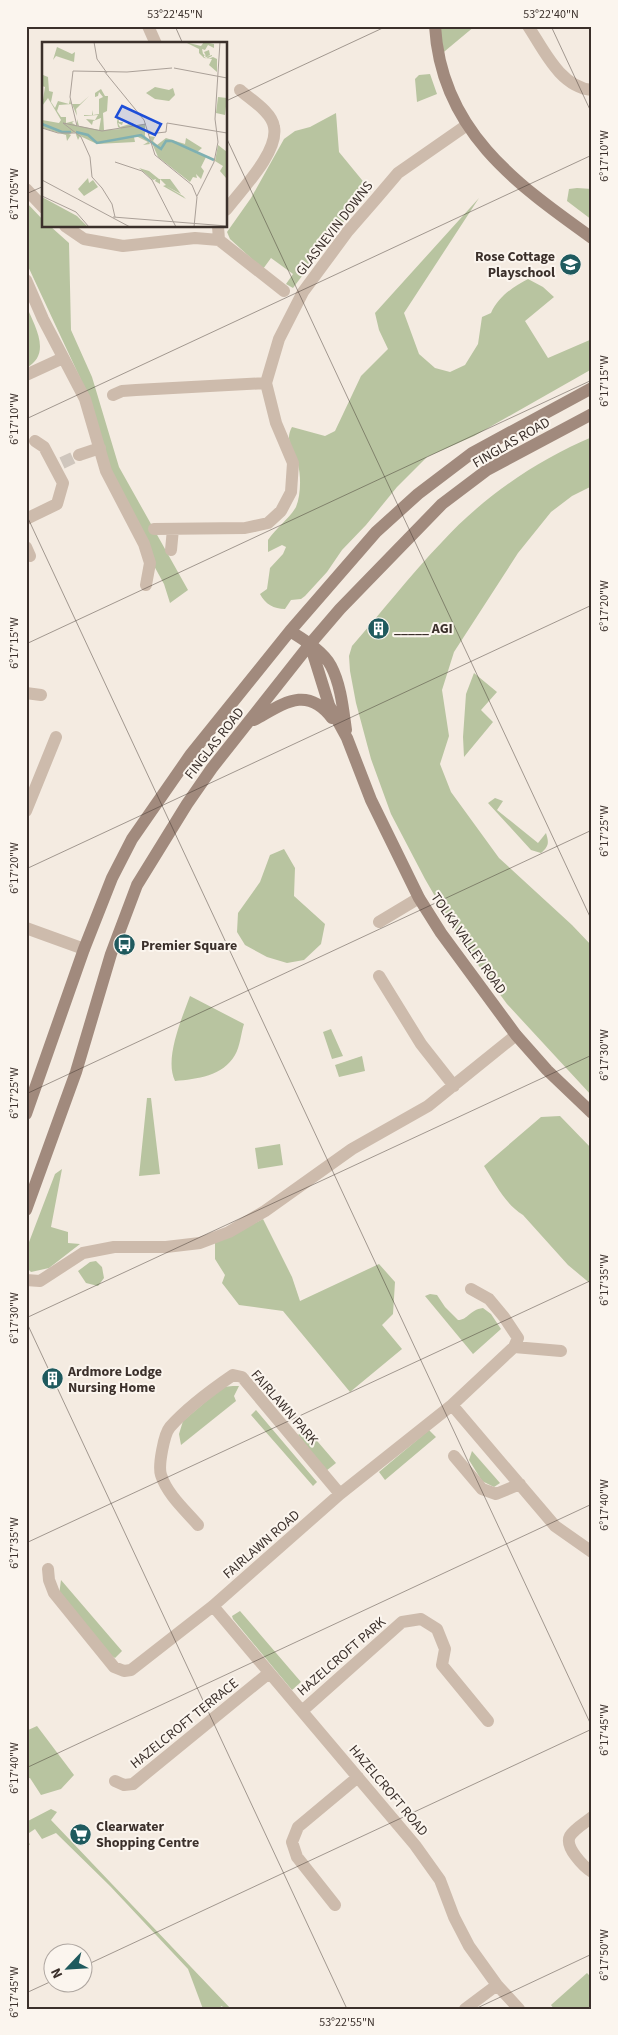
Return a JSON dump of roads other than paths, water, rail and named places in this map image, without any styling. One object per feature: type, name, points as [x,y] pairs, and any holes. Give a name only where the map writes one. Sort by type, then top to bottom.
[{"type":"main road","points":[[435,26],[441,65],[452,98],[467,125],[507,173],[538,199],[592,238]]},
{"type":"main road","name":"FINGLAS ROAD","points":[[26,1114],[84,949],[112,878],[132,839],[191,754],[290,632],[376,532],[418,494],[472,453],[592,388]]},
{"type":"main road","name":"FINGLAS ROAD","points":[[26,1210],[76,1072],[111,954],[137,885],[187,804],[212,768],[340,609],[442,504],[487,470],[592,414]]},
{"type":"main road","points":[[290,632],[310,644]]},
{"type":"main road","name":"TOLKA VALLEY ROAD","points":[[310,644],[317,673],[329,705],[347,738],[371,800],[419,898],[441,933],[516,1035],[547,1070],[592,1113]]},
{"type":"main road","points":[[249,722],[292,700],[300,699],[313,702],[326,710],[347,738]]},
{"type":"street","points":[[148,26],[155,42]]},
{"type":"street","points":[[528,26],[558,72],[569,81],[586,90],[592,90]]},
{"type":"street","points":[[228,207],[270,152],[274,126],[268,115],[240,90]]},
{"type":"street","name":"GLASNEVIN DOWNS","points":[[266,383],[279,339],[303,292],[348,231],[398,173],[467,125]]},
{"type":"street","points":[[26,189],[42,206]]},
{"type":"street","points":[[68,228],[84,239],[123,246],[195,238],[219,240],[284,291]]},
{"type":"street","points":[[218,228],[219,240]]},
{"type":"street","points":[[26,280],[43,319],[85,399],[106,471],[144,544],[150,563],[146,585]]},
{"type":"street","points":[[26,375],[63,358]]},
{"type":"street","points":[[113,395],[122,391],[266,383],[276,423],[293,463],[291,492],[280,511],[268,524],[245,528],[154,530]]},
{"type":"street","points":[[26,519],[57,504],[63,483],[59,465],[44,447],[35,440]]},
{"type":"street","points":[[79,456],[100,448]]},
{"type":"street","points":[[172,550],[173,529]]},
{"type":"street","points":[[26,693],[41,695]]},
{"type":"street","points":[[26,811],[56,737]]},
{"type":"street","points":[[380,922],[419,898]]},
{"type":"street","points":[[26,928],[84,949]]},
{"type":"street","points":[[379,976],[421,1044],[454,1086]]},
{"type":"street","points":[[26,1280],[40,1281],[83,1254],[114,1247],[166,1247],[200,1243],[229,1232],[265,1211],[352,1149],[428,1106],[516,1035]]},
{"type":"street","points":[[471,1289],[489,1299],[504,1317],[518,1338],[514,1347],[561,1351]]},
{"type":"street","name":"FAIRLAWN ROAD","points":[[48,1569],[49,1580],[54,1593],[114,1667],[124,1672],[131,1670],[213,1606],[340,1494],[452,1405],[514,1347]]},
{"type":"street","name":"FAIRLAWN PARK","points":[[198,1524],[168,1488],[160,1473],[163,1445],[169,1428],[218,1385],[233,1375],[242,1377],[340,1494]]},
{"type":"street","points":[[452,1405],[555,1526],[592,1552]]},
{"type":"street","points":[[454,1456],[482,1489],[496,1494],[520,1484]]},
{"type":"street","name":"HAZELCROFT ROAD","points":[[213,1606],[415,1845],[440,1880],[454,1917],[469,1946],[497,1984],[519,2009]]},
{"type":"street","name":"HAZELCROFT PARK","points":[[302,1711],[402,1622],[421,1619],[437,1629],[445,1649],[442,1665],[488,1721]]},
{"type":"street","name":"HAZELCROFT TERRACE","points":[[115,1780],[124,1785],[133,1784],[269,1673]]},
{"type":"street","points":[[335,1905],[297,1857],[292,1842],[298,1827],[358,1777]]},
{"type":"street","points":[[592,1817],[570,1835],[569,1841],[571,1849],[592,1872]]},
{"type":"street","points":[[465,2009],[497,1984]]},
{"type":"tunnel","points":[[62,463],[79,455]]},
{"type":"place","name":"Rose Cottage Playschool","points":[[571,264]]},
{"type":"place","name":"_____ AGI","points":[[378,628]]},
{"type":"place","name":"Premier Square","points":[[125,945]]},
{"type":"place","name":"Ardmore Lodge Nursing Home","points":[[52,1379]]},
{"type":"place","name":"Clearwater Shopping Centre","points":[[80,1834]]}]
